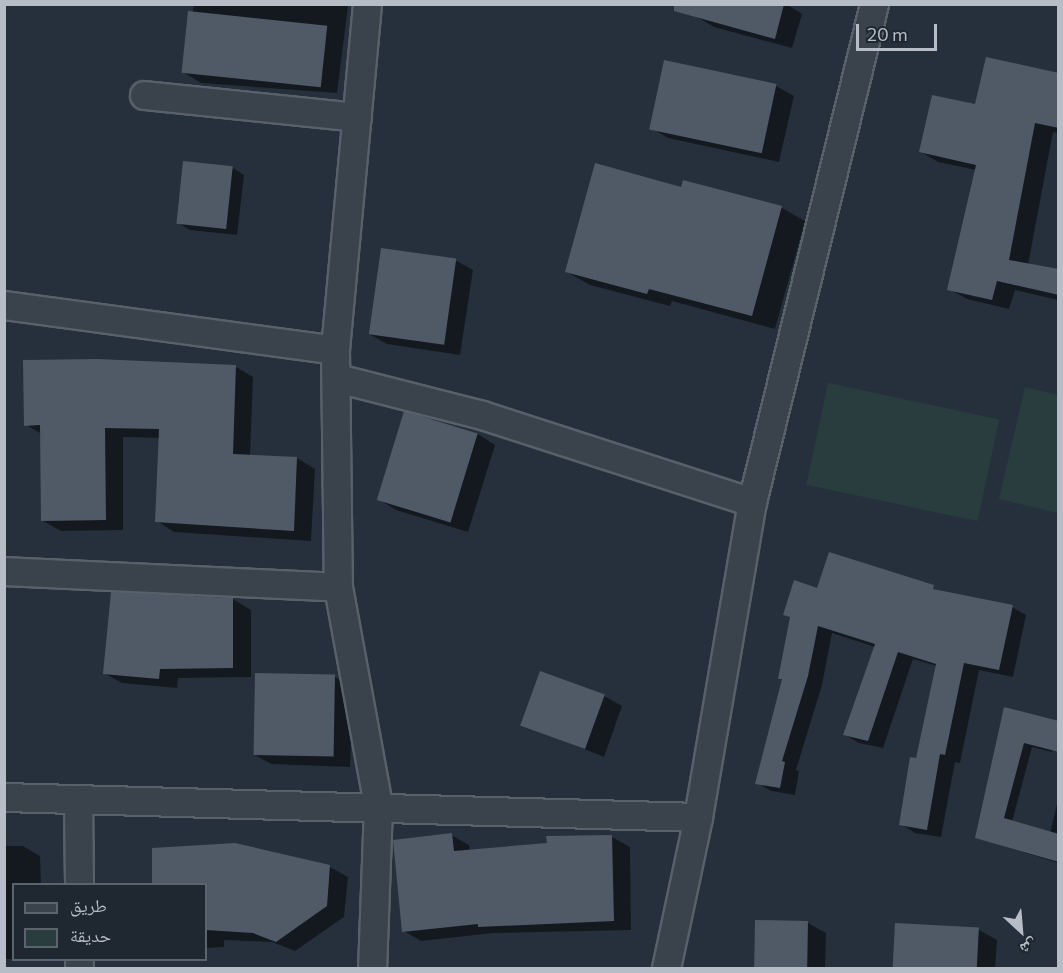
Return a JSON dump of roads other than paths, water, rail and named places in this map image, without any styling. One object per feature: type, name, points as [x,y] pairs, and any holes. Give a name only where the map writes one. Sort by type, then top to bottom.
[{"type":"street","points":[[367,4],[334,350],[337,378],[338,586],[378,806],[372,969]]},
{"type":"street","points":[[666,969],[698,817],[752,502],[874,4]]},
{"type":"street","points":[[144,95],[357,117]]},
{"type":"street","points":[[4,305],[334,350]]},
{"type":"street","points":[[337,378],[482,415],[752,502]]},
{"type":"street","points":[[4,571],[338,586]]},
{"type":"street","points":[[4,797],[698,817]]},
{"type":"street","points":[[78,800],[79,883]]}]
